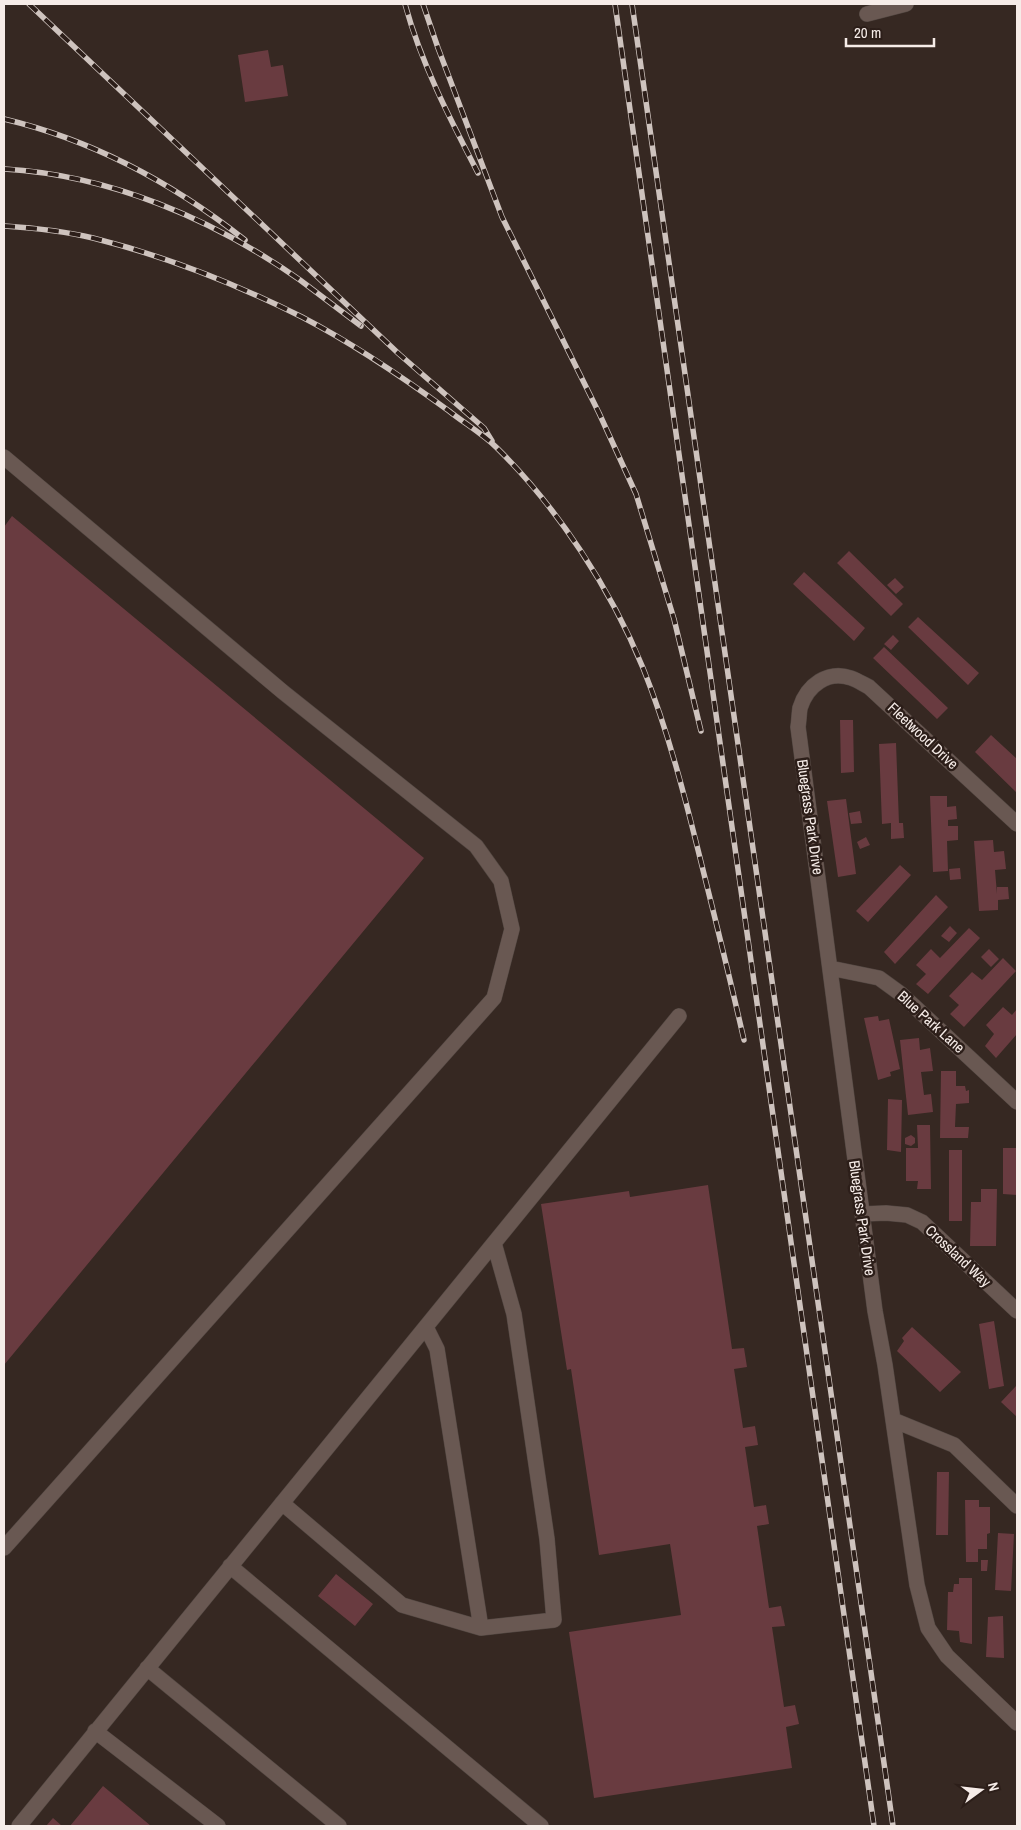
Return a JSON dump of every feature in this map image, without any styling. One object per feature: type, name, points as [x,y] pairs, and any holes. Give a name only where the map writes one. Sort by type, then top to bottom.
[{"type":"street","points":[[867,14],[906,4]]},
{"type":"street","points":[[4,457],[283,692],[476,846],[501,881],[512,929],[494,998],[4,1548]]},
{"type":"street","name":"Fleetwood Drive","points":[[818,682],[826,677],[840,676],[869,686],[1017,824]]},
{"type":"street","name":"Bluegrass Park Drive","points":[[818,682],[808,692],[801,707],[798,727],[875,1311],[885,1364],[917,1585],[928,1628],[947,1656],[1017,1723]]},
{"type":"street","name":"Blue Park Lane","points":[[830,968],[879,978],[901,994],[1017,1102]]},
{"type":"street","points":[[19,1826],[678,1016]]},
{"type":"street","name":"Crossland Way","points":[[862,1214],[886,1213],[907,1215],[922,1222],[1017,1311]]},
{"type":"street","points":[[282,1503],[402,1605],[481,1628],[554,1620],[547,1539],[514,1314],[494,1243]]},
{"type":"street","points":[[426,1327],[437,1349],[481,1628]]},
{"type":"street","points":[[892,1420],[954,1445],[1017,1506]]},
{"type":"street","points":[[230,1566],[541,1826]]},
{"type":"street","points":[[147,1668],[339,1826]]},
{"type":"street","points":[[95,1731],[218,1826]]},
{"type":"building","points":[[268,50],[271,67],[283,65],[288,96],[245,102],[238,55]]},
{"type":"building","points":[[12,516],[424,858],[4,1365],[4,527]]},
{"type":"building","points":[[849,551],[903,604],[891,616],[837,563]]},
{"type":"building","points":[[804,572],[865,628],[854,641],[793,584]]},
{"type":"building","points":[[895,578],[904,587],[896,594],[887,585]]},
{"type":"building","points":[[918,617],[979,673],[968,685],[908,627]]},
{"type":"building","points":[[893,635],[899,641],[891,650],[884,644]]},
{"type":"building","points":[[884,647],[948,708],[937,719],[873,658]]},
{"type":"building","points":[[840,720],[853,720],[854,772],[841,773]]},
{"type":"building","points":[[991,735],[1017,759],[1017,793],[975,752]]},
{"type":"building","points":[[896,743],[899,823],[903,823],[904,838],[891,839],[891,823],[882,824],[879,744]]},
{"type":"building","points":[[930,796],[947,796],[947,807],[956,806],[957,819],[948,820],[948,826],[958,826],[958,840],[947,841],[948,871],[933,872]]},
{"type":"building","points":[[846,799],[856,874],[838,877],[827,801]]},
{"type":"building","points":[[860,811],[862,823],[851,824],[849,813]]},
{"type":"building","points":[[866,837],[870,845],[860,849],[857,842]]},
{"type":"building","points":[[993,840],[994,852],[1004,851],[1006,869],[995,870],[997,894],[997,887],[1008,887],[1009,899],[998,900],[998,910],[979,911],[974,841]]},
{"type":"building","points":[[900,865],[911,875],[868,922],[856,911]]},
{"type":"building","points":[[960,868],[961,879],[950,880],[949,869]]},
{"type":"building","points":[[936,895],[948,907],[895,964],[884,952]]},
{"type":"building","points":[[950,926],[957,933],[949,942],[941,936]]},
{"type":"building","points":[[969,928],[980,938],[928,994],[916,984],[926,974],[916,965],[931,949],[940,958]]},
{"type":"building","points":[[989,949],[999,959],[991,967],[981,957]]},
{"type":"building","points":[[1003,958],[1016,971],[964,1027],[950,1014],[959,1005],[949,996],[972,972],[982,980]]},
{"type":"building","points":[[1003,1007],[1012,1015],[1017,1009],[1017,1034],[996,1058],[985,1046],[994,1034],[986,1025]]},
{"type":"building","points":[[878,1016],[879,1021],[889,1019],[900,1069],[890,1072],[891,1076],[878,1080],[864,1018]]},
{"type":"building","points":[[919,1038],[920,1050],[930,1048],[933,1071],[921,1072],[924,1095],[931,1094],[933,1112],[908,1115],[900,1040]]},
{"type":"building","points":[[941,1071],[956,1071],[956,1086],[965,1086],[966,1091],[969,1090],[969,1103],[956,1104],[955,1127],[969,1127],[968,1138],[940,1138]]},
{"type":"building","points":[[888,1099],[902,1100],[901,1152],[887,1150]]},
{"type":"building","points":[[917,1125],[930,1125],[931,1189],[917,1189],[918,1181],[906,1181],[906,1148],[918,1148]]},
{"type":"building","points":[[911,1135],[915,1138],[915,1143],[911,1146],[905,1144],[905,1138]]},
{"type":"building","points":[[1003,1148],[1017,1148],[1017,1195],[1003,1194]]},
{"type":"building","points":[[949,1150],[962,1150],[962,1221],[949,1221]]},
{"type":"building","points":[[708,1185],[732,1349],[744,1348],[747,1367],[734,1369],[743,1428],[755,1426],[758,1445],[745,1447],[754,1507],[766,1505],[769,1524],[757,1526],[769,1608],[781,1606],[785,1626],[772,1627],[784,1707],[795,1705],[799,1724],[786,1727],[792,1768],[594,1798],[569,1632],[681,1615],[670,1544],[599,1555],[571,1369],[567,1370],[541,1204],[629,1191],[630,1197]]},
{"type":"building","points":[[981,1189],[997,1189],[996,1246],[970,1246],[971,1202],[981,1202]]},
{"type":"building","points":[[994,1321],[1004,1386],[989,1389],[979,1324]]},
{"type":"building","points":[[912,1327],[961,1372],[940,1392],[897,1351],[904,1341],[902,1338]]},
{"type":"building","points":[[1017,1385],[1017,1417],[1001,1402]]},
{"type":"building","points":[[937,1472],[949,1472],[948,1535],[936,1535]]},
{"type":"building","points":[[965,1500],[979,1500],[979,1507],[990,1507],[990,1533],[987,1534],[987,1549],[978,1549],[978,1562],[966,1562]]},
{"type":"building","points":[[998,1533],[1014,1534],[1011,1591],[995,1590]]},
{"type":"building","points":[[981,1560],[988,1560],[987,1571],[981,1571]]},
{"type":"building","points":[[336,1574],[373,1604],[355,1626],[318,1596]]},
{"type":"building","points":[[959,1578],[972,1578],[972,1644],[960,1642],[959,1631],[947,1630],[948,1592],[953,1592],[954,1584],[959,1584]]},
{"type":"building","points":[[1003,1616],[1004,1658],[986,1657],[988,1617]]},
{"type":"building","points":[[103,1786],[151,1826],[70,1826]]},
{"type":"building","points":[[53,1818],[62,1826],[46,1826]]},
{"type":"railway","points":[[29,4],[399,354],[484,428],[492,441]]},
{"type":"railway","points":[[405,4],[428,69],[478,173]]},
{"type":"railway","points":[[423,4],[502,217],[599,413],[636,494],[674,619],[701,731]]},
{"type":"railway","points":[[615,4],[874,1826]]},
{"type":"railway","points":[[632,4],[893,1826]]},
{"type":"railway","points":[[4,119],[69,139],[131,166],[190,200],[245,240]]},
{"type":"railway","points":[[4,169],[44,173],[83,180],[159,204],[196,220],[267,258],[300,280],[361,326]]},
{"type":"railway","points":[[4,226],[71,233],[120,245],[200,272],[277,305],[340,338],[413,385],[486,438],[519,471],[541,496],[599,579],[630,638],[643,668],[661,717],[683,793],[744,1040]]}]
